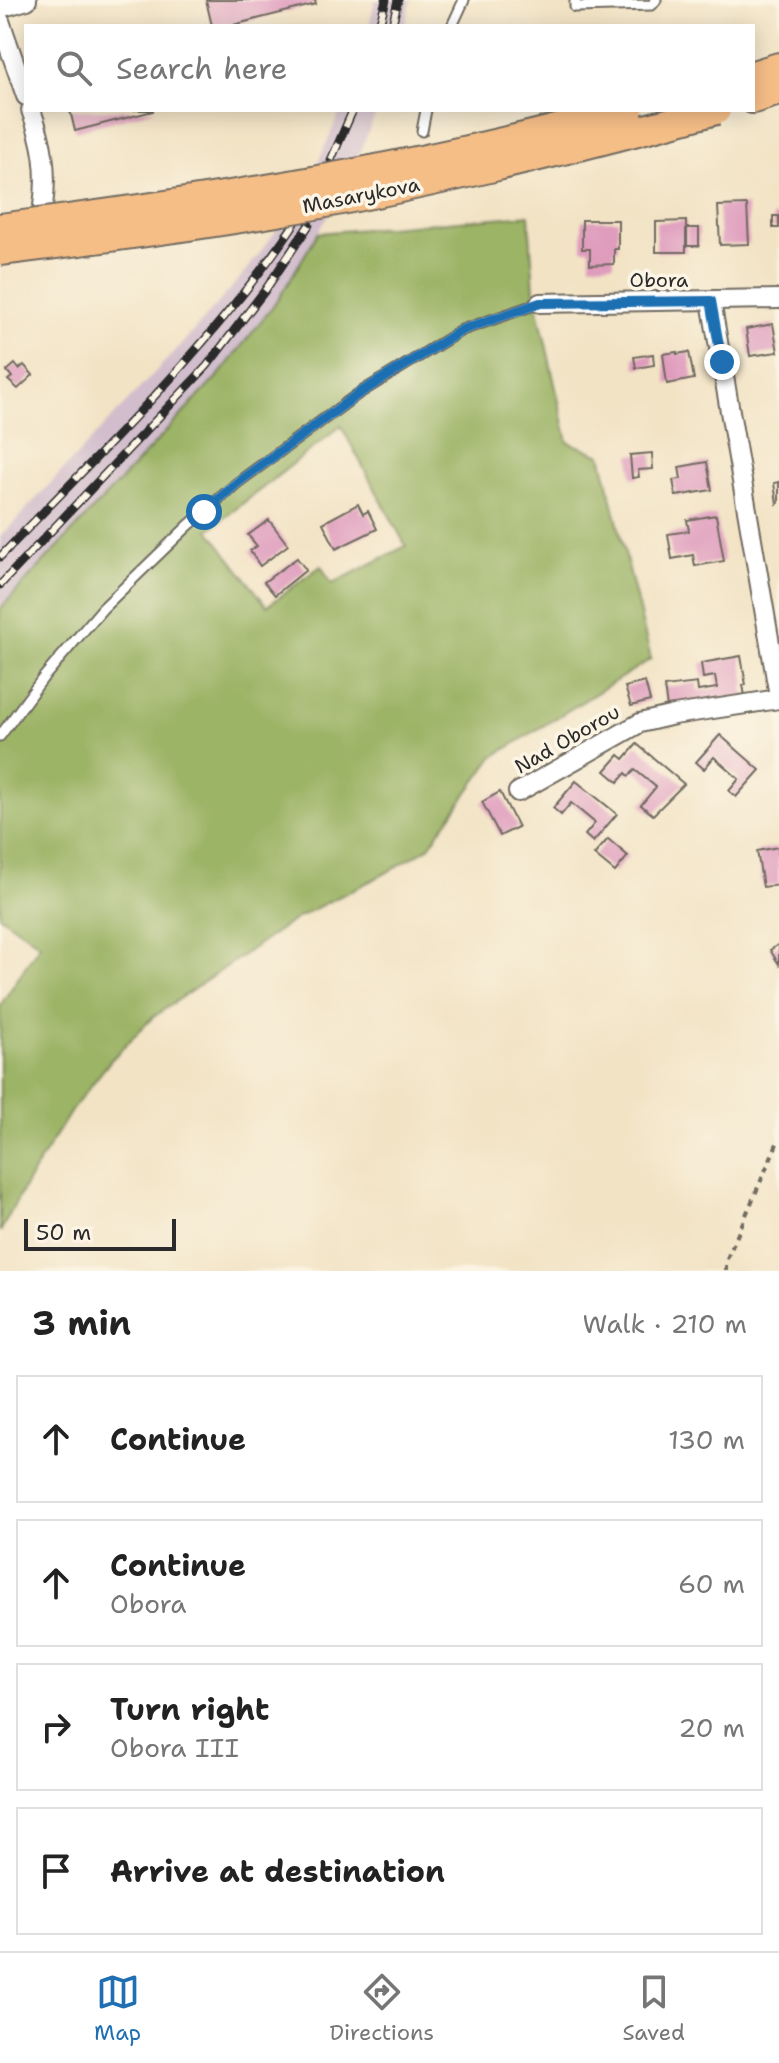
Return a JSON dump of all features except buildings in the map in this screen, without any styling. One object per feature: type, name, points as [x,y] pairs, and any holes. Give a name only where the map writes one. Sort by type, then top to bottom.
[{"type":"main road","points":[[755,74],[779,67]]},
{"type":"main road","points":[[755,98],[779,91]]},
{"type":"main road","name":"Masarykova","points":[[0,228],[267,190],[445,155],[621,112]]},
{"type":"main road","name":"Masarykova","points":[[0,251],[114,237],[316,204],[587,145],[709,112]]},
{"type":"street","points":[[0,8],[27,0]]},
{"type":"street","points":[[0,21],[24,90]]},
{"type":"street","points":[[32,112],[45,158],[43,206]]},
{"type":"street","name":"Obora","points":[[540,303],[779,299]]},
{"type":"street","points":[[711,301],[779,698]]},
{"type":"street","name":"Nad Oborou","points":[[518,792],[640,723],[779,698]]},
{"type":"lane","points":[[453,24],[464,0]]},
{"type":"lane","points":[[575,0],[575,7],[652,5],[656,0]]},
{"type":"lane","points":[[422,131],[426,112]]},
{"type":"lane","points":[[0,736],[43,678],[103,608],[237,483],[358,394],[462,330],[540,303]]},
{"type":"path","points":[[726,1271],[726,1261],[779,1139]]},
{"type":"shaded area","points":[[375,0],[411,0],[405,24],[369,24]]},
{"type":"shaded area","points":[[340,112],[376,112],[331,211],[279,298],[219,375],[0,609],[0,537],[246,271],[286,218],[313,174]]},
{"type":"green space","points":[[529,215],[534,291],[568,442],[601,455],[651,659],[493,757],[428,848],[298,917],[152,1018],[111,1060],[71,1111],[0,1232],[0,1006],[40,944],[0,916],[0,609],[219,375],[279,298],[318,233]],"holes":[[[341,426],[406,546],[332,584],[321,566],[267,606],[209,530]]]},
{"type":"railway","points":[[380,24],[386,0]]},
{"type":"railway","points":[[392,24],[398,0]]},
{"type":"railway","points":[[331,160],[352,112]]},
{"type":"railway","points":[[0,557],[195,351],[299,217]]},
{"type":"railway","points":[[0,585],[207,366],[266,289],[309,225]]},
{"type":"route","points":[[204,512],[237,483],[358,394],[462,330],[540,303],[711,301],[722,362]]}]
